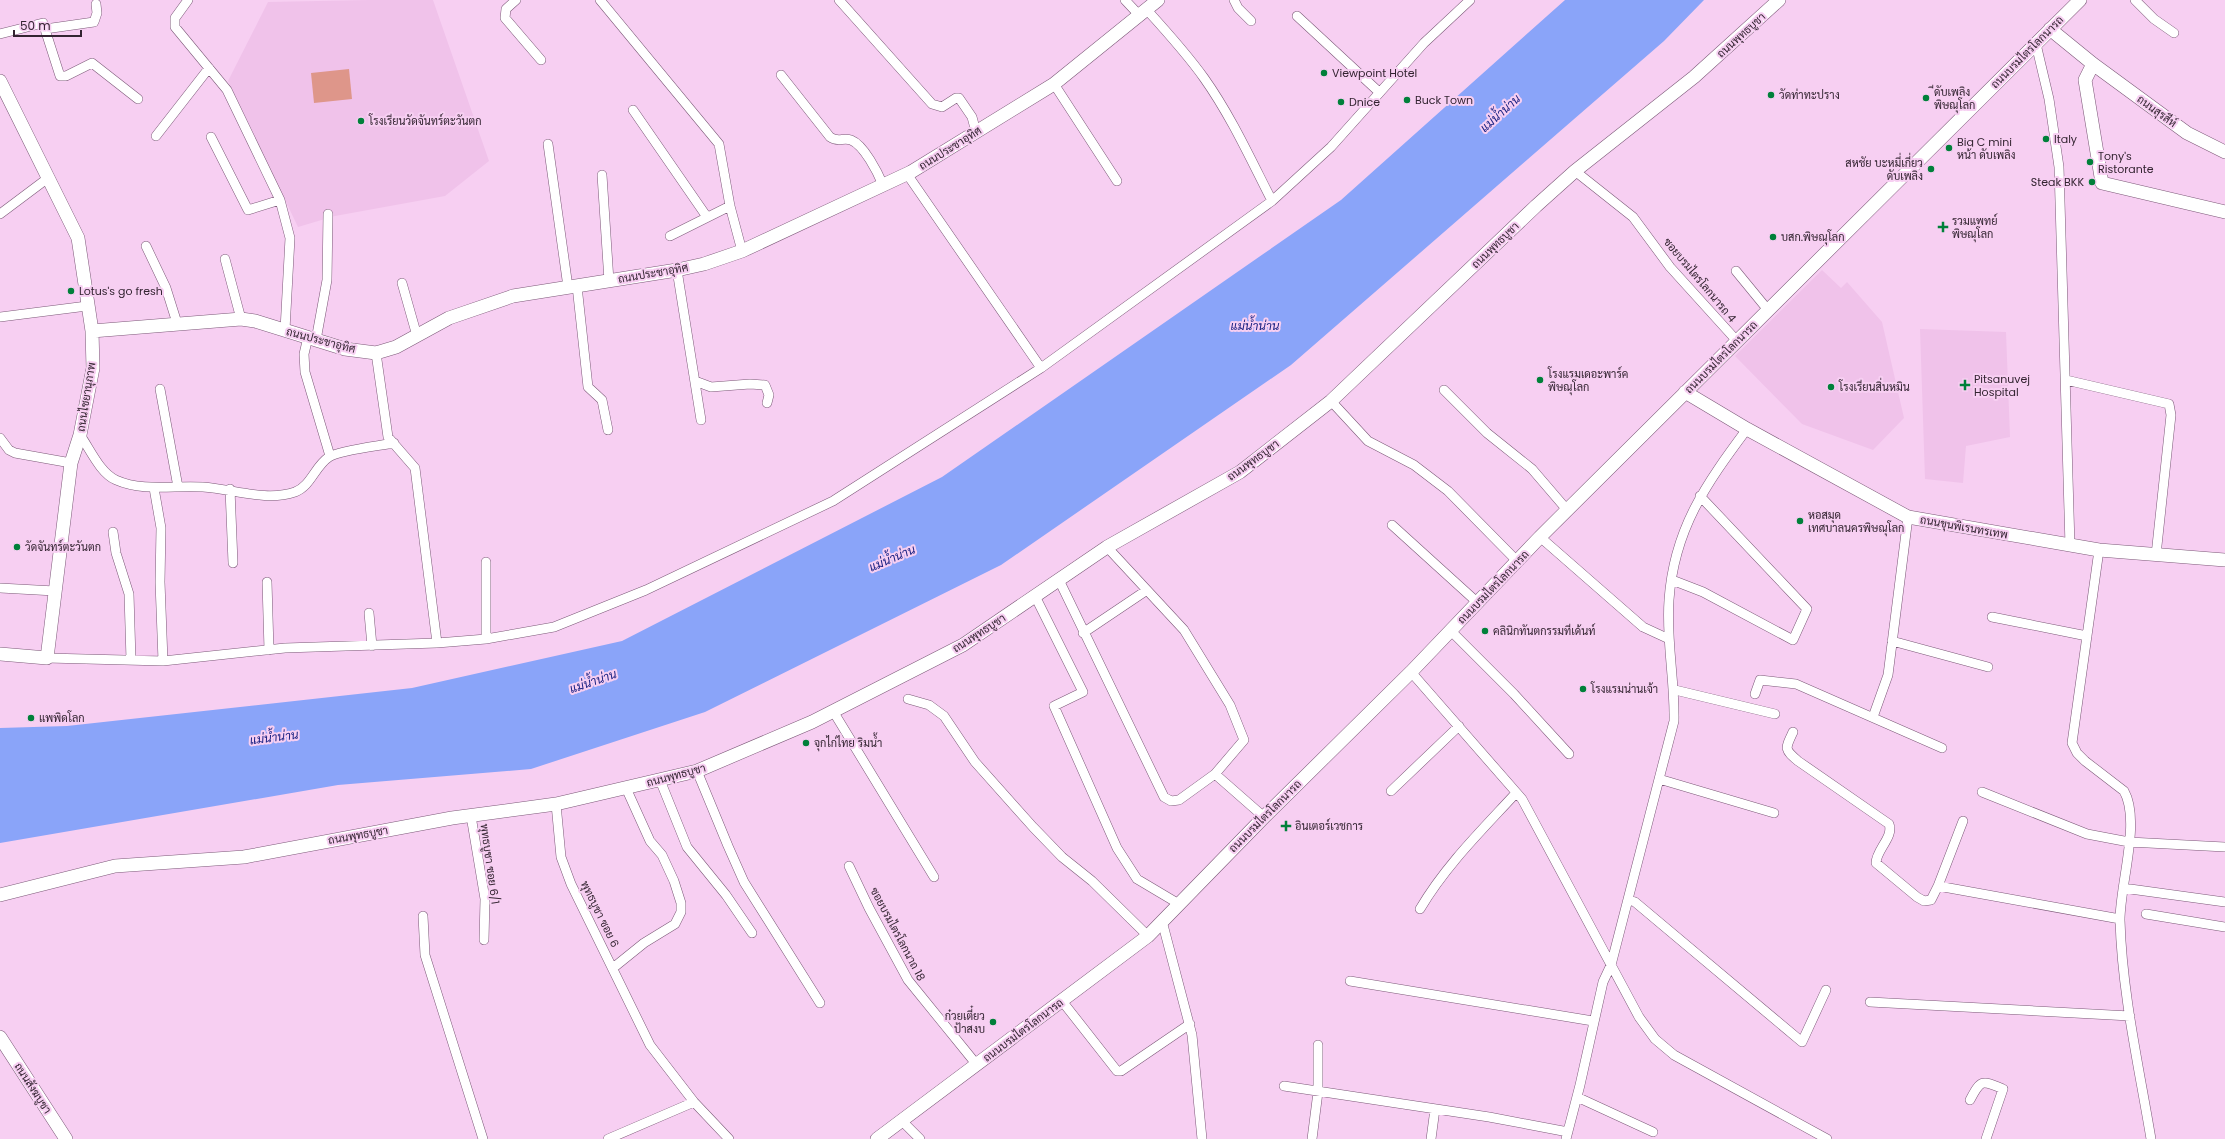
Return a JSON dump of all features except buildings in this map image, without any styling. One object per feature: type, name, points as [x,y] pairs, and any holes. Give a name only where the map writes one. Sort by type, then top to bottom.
[{"type":"street","points":[[188,0],[175,18],[175,26],[227,90],[280,200],[290,238],[285,330]]},
{"type":"street","points":[[516,0],[506,9],[505,18],[542,60]]},
{"type":"street","points":[[600,0],[719,144],[730,206],[742,251]]},
{"type":"street","points":[[840,0],[932,104],[942,107],[956,98],[959,98],[972,117],[976,132]]},
{"type":"street","points":[[1125,0],[1143,13],[1180,46],[1204,79],[1237,133],[1272,201]]},
{"type":"street","name":"ถนนประชาอุทิศ","points":[[92,331],[241,320],[255,321],[345,349],[376,353],[396,347],[448,318],[513,296],[677,270],[704,264],[742,251],[907,174],[1054,84],[1158,0]]},
{"type":"street","points":[[1234,0],[1238,8],[1251,22]]},
{"type":"street","points":[[0,654],[47,658],[163,661],[269,650],[437,643],[486,639],[554,627],[646,590],[833,501],[1041,368],[1272,201],[1331,147],[1424,43],[1470,0]]},
{"type":"street","name":"ถนนพุทธบูชา","points":[[0,895],[115,866],[244,857],[471,816],[556,804],[697,771],[833,711],[963,645],[1108,547],[1240,472],[1331,401],[1575,170],[1694,77],[1779,0]]},
{"type":"street","points":[[2135,0],[2158,22],[2174,33]]},
{"type":"street","name":"ถนนบรมไตรโลกนารถ","points":[[877,1139],[1148,936],[1264,817],[1411,672],[1540,538],[2036,44],[2075,2]]},
{"type":"street","points":[[45,29],[94,22],[97,13],[96,4]]},
{"type":"street","points":[[1297,16],[1379,92]]},
{"type":"street","points":[[0,34],[43,23],[60,76],[66,76],[92,63],[138,99]]},
{"type":"street","name":"ถนนสุรสีห์","points":[[2050,29],[2093,64],[2187,133],[2225,152]]},
{"type":"street","points":[[2036,44],[2049,99],[2059,167],[2070,546]]},
{"type":"street","points":[[2093,64],[2085,80],[2102,183],[2225,212]]},
{"type":"street","points":[[156,136],[209,68]]},
{"type":"street","points":[[781,75],[830,137],[835,141],[851,140],[857,144],[875,167],[883,185]]},
{"type":"street","points":[[1054,84],[1117,181]]},
{"type":"street","name":"ถนนไชยานุภาพ","points":[[1,87],[78,238],[92,331],[93,368],[80,435],[71,463],[47,658]]},
{"type":"street","points":[[633,110],[707,217]]},
{"type":"street","points":[[211,138],[248,210],[280,200]]},
{"type":"street","points":[[548,144],[588,387],[602,400],[608,430]]},
{"type":"street","name":"ซอยบรมไตรโลกนารถ 4","points":[[1575,170],[1634,217],[1670,267],[1737,341]]},
{"type":"street","points":[[907,174],[1041,368]]},
{"type":"street","points":[[602,175],[610,281]]},
{"type":"street","points":[[0,214],[48,178]]},
{"type":"street","points":[[670,236],[730,206]]},
{"type":"street","points":[[328,214],[327,280],[312,339],[304,354],[304,372],[330,456]]},
{"type":"street","points":[[146,246],[166,288],[177,324]]},
{"type":"street","points":[[225,259],[241,320]]},
{"type":"street","points":[[677,270],[701,420]]},
{"type":"street","points":[[1736,271],[1768,310]]},
{"type":"street","points":[[402,283],[417,336]]},
{"type":"street","points":[[0,317],[88,306]]},
{"type":"street","points":[[376,353],[385,425],[388,436],[415,468],[437,643]]},
{"type":"street","points":[[2066,380],[2169,404],[2171,415],[2156,555]]},
{"type":"street","points":[[695,381],[711,387],[750,384],[764,385],[768,395],[767,403]]},
{"type":"street","points":[[160,389],[178,487]]},
{"type":"street","points":[[1444,390],[1487,433],[1532,469],[1568,511]]},
{"type":"street","name":"ถนนขุนพิเรนทรเทพ","points":[[1685,392],[1747,429],[1908,517],[2099,550],[2225,560]]},
{"type":"street","points":[[1331,401],[1368,440],[1414,465],[1448,492],[1518,562]]},
{"type":"street","points":[[1284,1086],[1490,1117],[1567,1135],[1603,982],[1611,965],[1629,900],[1674,721],[1675,690],[1670,639],[1669,600],[1682,533],[1700,496],[1747,429]]},
{"type":"street","points":[[80,435],[106,473],[116,480],[154,488],[178,487],[230,489],[266,496],[281,496],[297,491],[306,485],[330,456],[394,443]]},
{"type":"street","points":[[0,438],[10,450],[15,453],[71,463]]},
{"type":"street","points":[[154,488],[161,528],[160,582],[163,661]]},
{"type":"street","points":[[230,489],[233,563]]},
{"type":"street","points":[[1672,580],[1703,592],[1793,640],[1807,609],[1700,496]]},
{"type":"street","points":[[1873,717],[1888,675],[1908,517]]},
{"type":"street","points":[[1392,525],[1478,603]]},
{"type":"street","points":[[113,532],[116,553],[129,594],[131,660]]},
{"type":"street","points":[[1540,538],[1643,627],[1670,639]]},
{"type":"street","points":[[1059,580],[1083,633],[1164,797],[1171,801],[1179,800],[1215,774],[1244,740],[1230,705],[1184,630],[1108,547]]},
{"type":"street","points":[[2099,550],[2072,743],[2076,753],[2124,791],[2129,799],[2129,842],[2120,919],[2130,1016],[2151,1139]]},
{"type":"street","points":[[486,562],[486,639]]},
{"type":"street","points":[[267,582],[269,650]]},
{"type":"street","points":[[0,588],[56,591]]},
{"type":"street","points":[[1083,633],[1147,590]]},
{"type":"street","points":[[1035,596],[1082,692],[1054,706],[1117,848],[1138,879],[1179,904]]},
{"type":"street","points":[[369,613],[372,646]]},
{"type":"street","points":[[1992,617],[2087,636]]},
{"type":"street","points":[[1451,630],[1514,694],[1569,754]]},
{"type":"street","points":[[1892,641],[1988,668]]},
{"type":"street","points":[[1411,672],[1522,799],[1639,1017],[1655,1039],[1674,1055],[1827,1139]]},
{"type":"street","points":[[1755,694],[1760,680],[1785,681],[1820,693],[1942,748]]},
{"type":"street","points":[[1675,690],[1775,714]]},
{"type":"street","points":[[908,699],[929,705],[944,716],[975,762],[1033,827],[1062,857],[1092,881],[1148,936]]},
{"type":"street","points":[[833,711],[934,877]]},
{"type":"street","points":[[1391,791],[1459,726]]},
{"type":"street","points":[[1792,732],[1786,746],[1788,752],[1889,824],[1890,831],[1876,858],[1876,864],[1917,897],[1924,900],[1931,900],[1963,822]]},
{"type":"street","points":[[697,771],[744,882],[820,1003]]},
{"type":"street","points":[[1215,774],[1264,817]]},
{"type":"street","points":[[1659,779],[1774,812]]},
{"type":"street","points":[[660,780],[687,847],[726,895],[752,933]]},
{"type":"street","points":[[613,968],[644,943],[671,927],[680,918],[681,912],[681,903],[674,881],[662,855],[650,840],[626,788]]},
{"type":"street","points":[[1982,792],[2087,834],[2129,842],[2225,848]]},
{"type":"street","points":[[1420,909],[1434,885],[1516,793]]},
{"type":"street","name":"พุทธบูชา ซอย 6","points":[[556,804],[561,858],[571,884],[650,1045],[694,1102],[729,1139]]},
{"type":"street","name":"พุทธบูชา ซอย 6/1","points":[[471,816],[485,899],[484,940]]},
{"type":"street","name":"ซอยบรมไตรโลกนาถ 18","points":[[849,866],[869,908],[908,980],[927,1006],[977,1065]]},
{"type":"street","points":[[1938,886],[2120,919]]},
{"type":"street","points":[[2123,888],[2225,902]]},
{"type":"street","points":[[1629,900],[1635,902],[1802,1042],[1826,990]]},
{"type":"street","points":[[2146,914],[2225,927]]},
{"type":"street","points":[[423,916],[425,955],[482,1139]]},
{"type":"street","points":[[1162,921],[1190,1024],[1202,1139]]},
{"type":"street","points":[[1350,981],[1593,1021]]},
{"type":"street","points":[[1062,1001],[1117,1071],[1121,1071],[1190,1024]]},
{"type":"street","points":[[1870,1002],[2130,1016]]},
{"type":"street","name":"ถนนสังฆบูชา","points":[[0,1037],[66,1139]]},
{"type":"street","points":[[1312,1139],[1318,1092],[1318,1045]]},
{"type":"street","points":[[1970,1100],[1978,1084],[1981,1082],[1986,1082],[2003,1089],[1986,1139]]},
{"type":"street","points":[[1577,1097],[1653,1132]]},
{"type":"street","points":[[608,1139],[694,1102]]},
{"type":"street","points":[[1431,1139],[1434,1109]]},
{"type":"street","points":[[902,1121],[920,1139]]},
{"type":"shaded area","name":"โรงเรียนวัดจันทร์ตะวันตก","points":[[433,0],[489,161],[445,196],[335,216],[298,227],[228,81],[268,2]]},
{"type":"shaded area","points":[[349,69],[352,99],[314,103],[311,73]]},
{"type":"shaded area","name":"โรงเรียนสิ่นหมิน","points":[[1822,270],[1841,288],[1847,282],[1882,322],[1904,418],[1873,450],[1802,424],[1735,356]]},
{"type":"shaded area","name":"Pitsanuvej Hospital","points":[[1920,329],[2006,332],[2010,437],[1966,446],[1963,483],[1925,479]]},
{"type":"water","name":"แม่น้ำน่าน","points":[[1565,0],[1704,0],[1664,41],[1291,365],[1001,565],[705,712],[531,769],[338,785],[0,843],[0,728],[67,726],[412,688],[622,641],[942,477],[1341,200]]},
{"type":"place","name":"Viewpoint Hotel","points":[[1324,73]]},
{"type":"place","name":"วัดท่าทะปราง","points":[[1771,95]]},
{"type":"place","name":"ีดับเพลิง พิษณุโลก","points":[[1926,98]]},
{"type":"place","name":"Buck Town","points":[[1407,100]]},
{"type":"place","name":"Dnice","points":[[1341,102]]},
{"type":"place","name":"โรงเรียนวัดจันทร์ตะวันตก","points":[[361,121]]},
{"type":"place","name":"Italy","points":[[2046,139]]},
{"type":"place","name":"Big C mini หน้า ดับเพลิง","points":[[1949,148]]},
{"type":"place","name":"Tony's Ristorante","points":[[2090,162]]},
{"type":"place","name":"สหชัย บะหมี่เกี่ยว ดับเพลิง","points":[[1931,169]]},
{"type":"place","name":"Steak BKK","points":[[2092,182]]},
{"type":"place","name":"รวมแพทย์ พิษณุโลก","points":[[1943,227]]},
{"type":"place","name":"บสก.พิษณุโลก","points":[[1773,237]]},
{"type":"place","name":"Lotus's go fresh","points":[[71,291]]},
{"type":"place","name":"โรงแรมเดอะพาร์ค พิษณุโลก","points":[[1540,380]]},
{"type":"place","name":"Pitsanuvej Hospital","points":[[1965,385]]},
{"type":"place","name":"โรงเรียนสิ่นหมิน","points":[[1831,387]]},
{"type":"place","name":"หอสมุด เทศบาลนครพิษณุโลก","points":[[1800,521]]},
{"type":"place","name":"วัดจันทร์ตะวันตก","points":[[17,547]]},
{"type":"place","name":"คลินิกทันตกรรมทีเด้นท์","points":[[1485,631]]},
{"type":"place","name":"โรงแรมน่านเจ้า","points":[[1583,689]]},
{"type":"place","name":"แพพิดโลก","points":[[31,718]]},
{"type":"place","name":"จุกไก่ไทย ริมน้ำ","points":[[806,743]]},
{"type":"place","name":"อินเตอร์เวชการ","points":[[1286,826]]},
{"type":"place","name":"ก๋วยเตี๋ยว ป้าสงบ","points":[[993,1022]]}]
